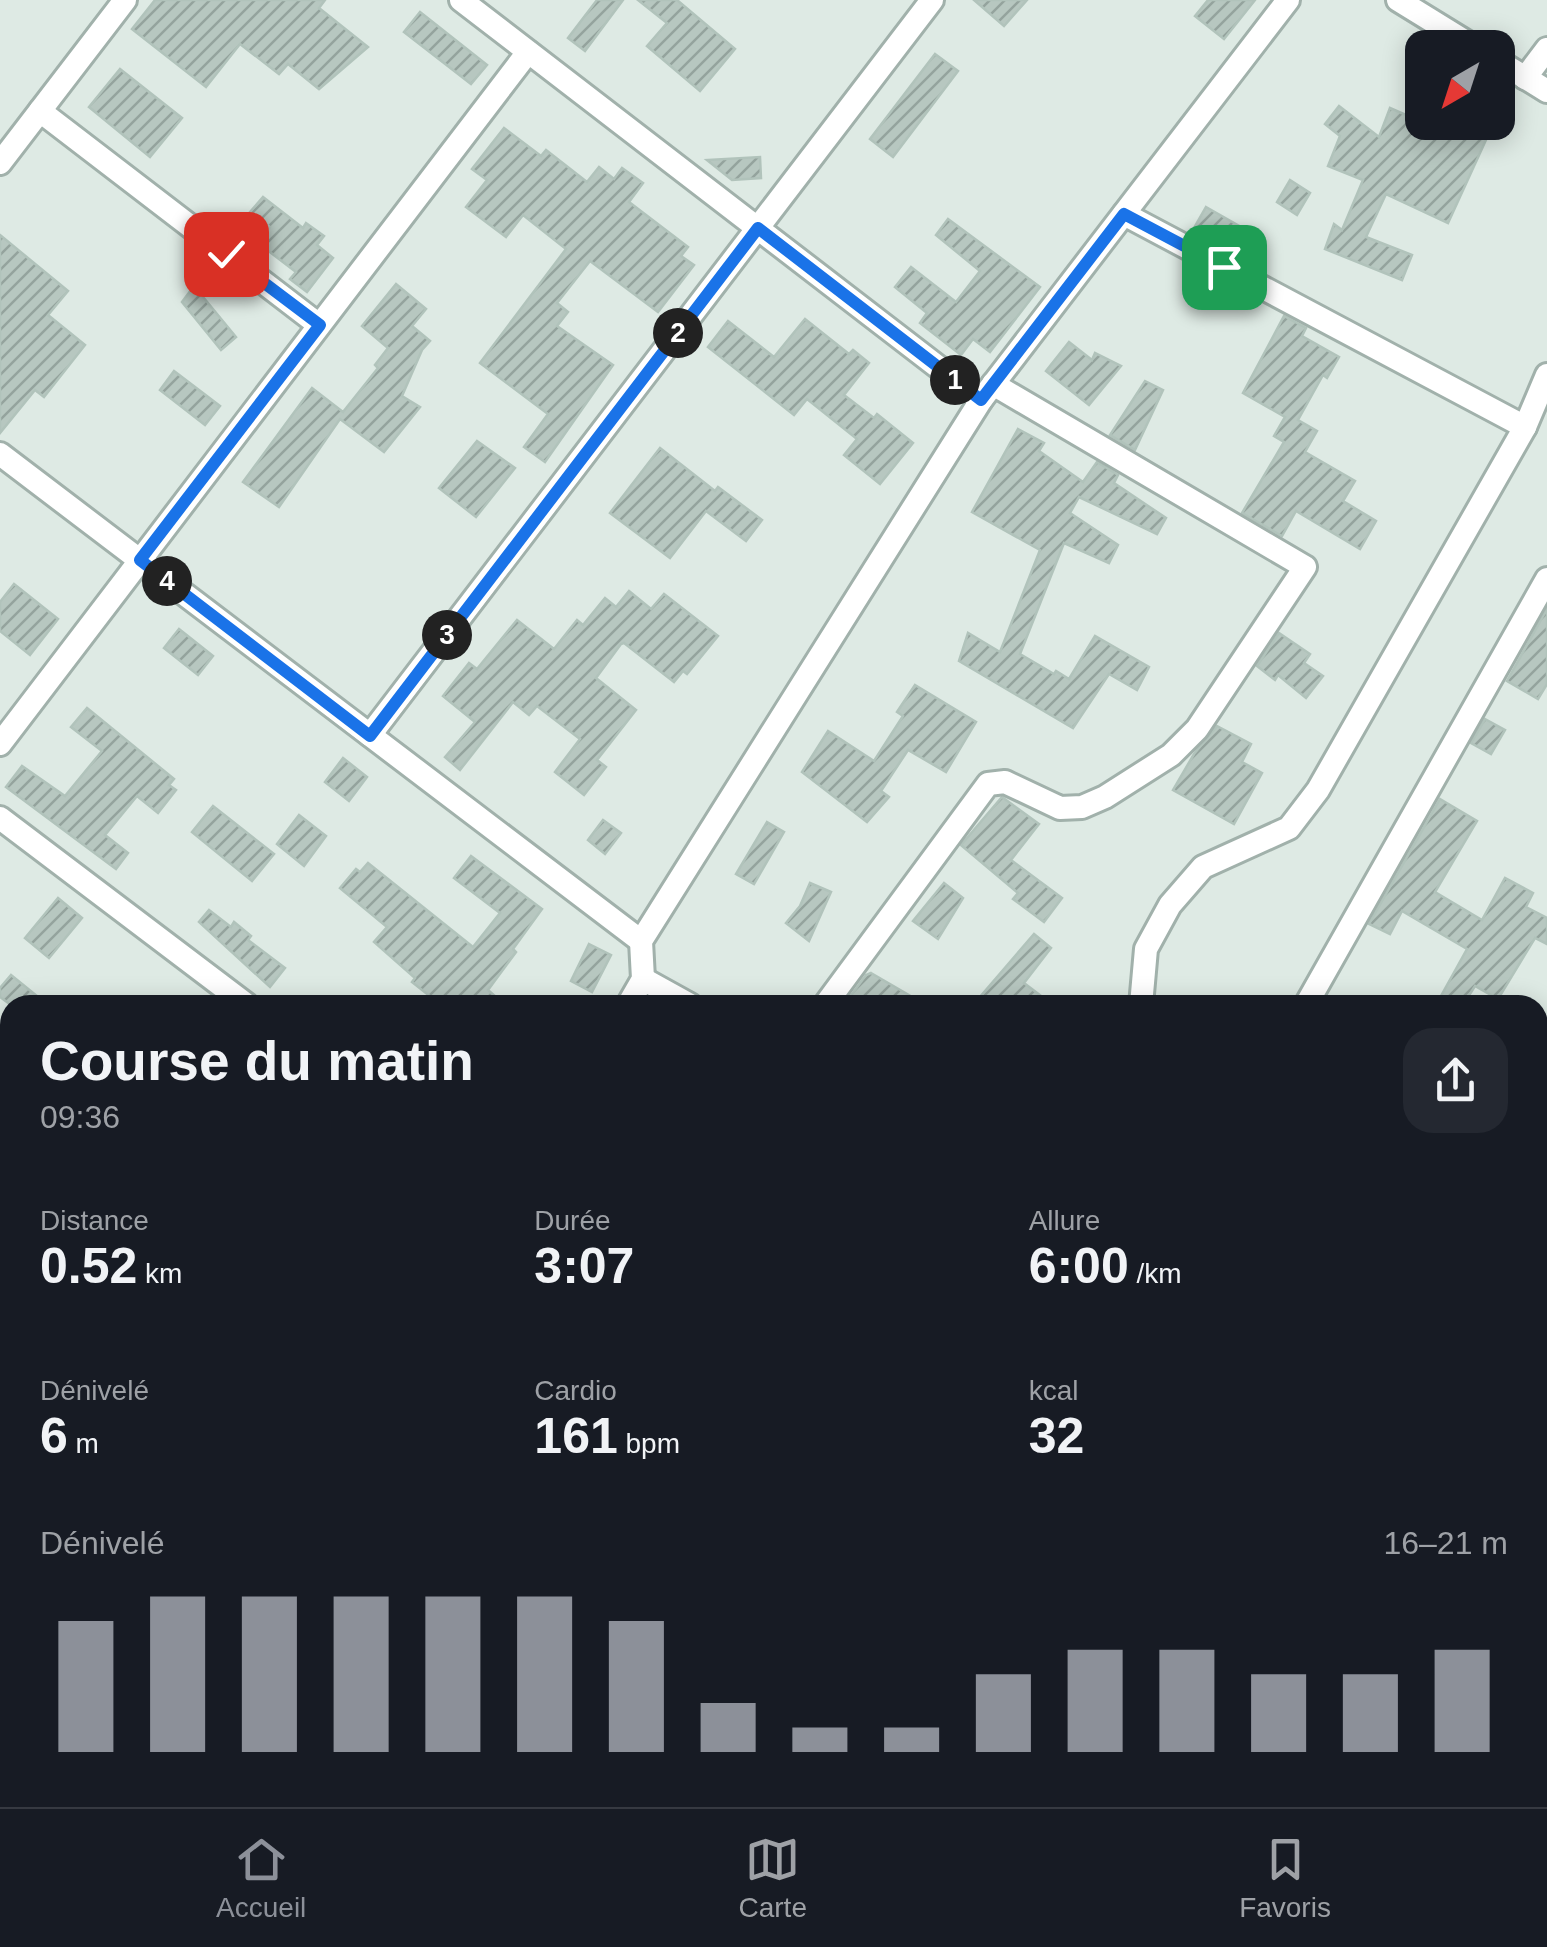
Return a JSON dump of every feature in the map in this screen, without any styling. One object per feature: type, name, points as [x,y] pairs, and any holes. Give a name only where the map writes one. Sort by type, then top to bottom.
[{"type":"street","points":[[0,163],[125,0]]},
{"type":"street","points":[[461,0],[758,228],[987,392],[1305,567],[1197,728],[1171,755],[1082,807],[1060,808],[1005,782],[988,784],[832,995]]},
{"type":"street","points":[[634,995],[643,979],[641,941],[987,392],[1288,0]]},
{"type":"street","points":[[1398,0],[1447,30]]},
{"type":"street","points":[[370,736],[758,228],[921,4]]},
{"type":"street","points":[[1525,78],[1547,49]]},
{"type":"street","points":[[0,744],[528,52]]},
{"type":"street","points":[[1515,72],[1547,91]]},
{"type":"street","points":[[40,112],[320,325]]},
{"type":"street","points":[[1124,214],[1525,428]]},
{"type":"street","points":[[1142,995],[1146,950],[1170,904],[1203,867],[1289,828],[1318,790],[1525,428],[1547,376]]},
{"type":"street","points":[[0,454],[641,941]]},
{"type":"street","points":[[1312,995],[1547,579]]},
{"type":"street","points":[[0,818],[234,995]]},
{"type":"street","points":[[643,979],[672,995]]},
{"type":"building","points":[[155,0],[325,0],[319,8],[368,47],[319,89],[288,64],[279,74],[240,44],[206,87],[132,29]]},
{"type":"building","points":[[597,0],[623,0],[585,51],[568,38]]},
{"type":"building","points":[[638,0],[677,0],[735,49],[700,91],[647,46],[667,23]]},
{"type":"building","points":[[974,0],[1027,0],[1004,26]]},
{"type":"building","points":[[1208,0],[1255,0],[1224,39],[1195,16]]},
{"type":"building","points":[[420,12],[487,65],[471,84],[404,32]]},
{"type":"building","points":[[935,54],[958,71],[893,157],[870,139]]},
{"type":"building","points":[[120,69],[182,118],[150,157],[89,107]]},
{"type":"building","points":[[1339,106],[1379,137],[1390,108],[1405,115],[1405,140],[1486,140],[1448,223],[1386,194],[1366,237],[1412,255],[1402,280],[1325,249],[1334,224],[1342,230],[1363,180],[1328,166],[1340,136],[1325,124]]},
{"type":"building","points":[[504,128],[541,156],[546,150],[587,182],[599,167],[614,179],[622,168],[643,183],[629,202],[688,247],[681,256],[694,265],[658,312],[590,261],[557,303],[568,312],[557,326],[613,365],[545,462],[524,447],[548,414],[480,363],[566,249],[523,215],[506,237],[466,207],[487,180],[472,169]]},
{"type":"building","points":[[760,157],[761,178],[732,180],[707,160]]},
{"type":"building","points":[[1290,180],[1310,193],[1297,215],[1277,202]]},
{"type":"building","points":[[263,197],[303,228],[306,223],[324,236],[317,245],[333,258],[307,292],[290,279],[296,272],[258,243],[270,227],[250,212]]},
{"type":"building","points":[[1206,207],[1241,227],[1229,248],[1194,228]]},
{"type":"building","points":[[948,219],[1040,287],[990,352],[973,339],[961,355],[920,323],[927,313],[895,287],[911,267],[956,302],[980,271],[936,235]]},
{"type":"building","points":[[0,235],[68,291],[48,315],[85,345],[44,397],[35,390],[0,433]]},
{"type":"building","points":[[396,284],[426,309],[412,326],[430,341],[422,350],[402,396],[420,407],[384,452],[340,419],[279,507],[243,482],[312,388],[343,412],[378,368],[375,365],[388,348],[362,326]]},
{"type":"building","points":[[194,286],[236,337],[221,350],[182,302]]},
{"type":"building","points":[[1284,316],[1306,328],[1302,336],[1339,357],[1327,378],[1323,375],[1298,420],[1317,431],[1305,452],[1355,481],[1343,501],[1376,521],[1360,549],[1296,511],[1282,536],[1242,513],[1284,442],[1274,436],[1285,417],[1243,393]]},
{"type":"building","points":[[805,319],[849,354],[853,350],[869,363],[844,395],[874,418],[877,414],[913,443],[880,484],[844,455],[857,439],[807,399],[794,415],[708,347],[728,321],[774,357]]},
{"type":"building","points":[[1069,342],[1092,360],[1095,353],[1121,366],[1089,405],[1046,371]]},
{"type":"building","points":[[174,371],[220,406],[205,425],[160,390]]},
{"type":"building","points":[[1145,381],[1163,390],[1135,450],[1110,435]]},
{"type":"building","points":[[1018,429],[1044,443],[1039,451],[1083,482],[1097,462],[1118,475],[1114,483],[1166,518],[1157,534],[1079,497],[1070,513],[1118,545],[1109,563],[1064,543],[1020,654],[1069,679],[1095,636],[1149,667],[1137,690],[1109,674],[1073,728],[959,661],[968,633],[1000,652],[1040,550],[972,512]]},
{"type":"building","points":[[477,441],[515,468],[476,517],[439,488]]},
{"type":"building","points":[[660,448],[715,491],[718,487],[762,520],[746,541],[706,511],[670,558],[610,513]]},
{"type":"building","points":[[14,584],[58,619],[30,655],[0,631],[0,602]]},
{"type":"building","points":[[629,591],[651,609],[664,594],[718,636],[687,674],[683,671],[674,682],[621,644],[596,678],[636,710],[597,760],[606,767],[584,795],[555,772],[580,739],[537,706],[529,715],[513,702],[460,770],[445,757],[475,722],[443,696],[469,663],[477,669],[517,620],[554,649],[577,620],[583,625],[605,598],[616,607]]},
{"type":"building","points":[[1547,609],[1547,684],[1538,699],[1507,681]]},
{"type":"building","points":[[179,629],[213,656],[198,675],[164,648]]},
{"type":"building","points":[[1279,633],[1310,654],[1304,663],[1323,676],[1306,698],[1278,675],[1275,680],[1257,666]]},
{"type":"building","points":[[915,685],[976,722],[946,772],[908,750],[881,791],[889,797],[867,822],[802,772],[828,731],[874,761],[903,716],[897,712]]},
{"type":"building","points":[[87,708],[174,779],[169,785],[176,790],[158,813],[137,796],[105,835],[128,853],[116,869],[6,787],[22,766],[65,796],[102,751],[71,727]]},
{"type":"building","points":[[1485,719],[1505,730],[1491,754],[1471,743]]},
{"type":"building","points":[[1217,726],[1251,744],[1242,762],[1262,773],[1234,824],[1173,790],[1194,754]]},
{"type":"building","points":[[343,758],[367,777],[349,801],[325,782]]},
{"type":"building","points":[[1002,797],[1039,824],[1011,860],[1062,898],[1044,922],[1013,899],[1018,893],[961,845]]},
{"type":"building","points":[[1440,799],[1477,821],[1435,892],[1482,920],[1505,878],[1533,893],[1526,907],[1547,918],[1547,944],[1535,938],[1500,995],[1491,995],[1475,986],[1469,995],[1442,995],[1467,949],[1402,911],[1390,934],[1369,924]]},
{"type":"building","points":[[213,806],[274,854],[252,881],[192,832]]},
{"type":"building","points":[[299,815],[326,836],[304,866],[277,844]]},
{"type":"building","points":[[603,820],[621,833],[605,854],[588,840]]},
{"type":"building","points":[[767,822],[784,832],[754,884],[736,874]]},
{"type":"building","points":[[471,856],[542,909],[488,990],[494,995],[428,995],[374,942],[387,927],[340,888],[356,869],[360,872],[368,863],[473,947],[500,913],[454,878]]},
{"type":"building","points":[[810,883],[831,892],[809,941],[786,923],[800,906]]},
{"type":"building","points":[[944,883],[963,898],[938,939],[913,921]]},
{"type":"building","points":[[58,898],[82,918],[49,958],[25,938]]},
{"type":"building","points":[[209,910],[231,927],[234,922],[251,936],[248,940],[285,968],[270,987],[199,922]]},
{"type":"building","points":[[1034,934],[1051,948],[1024,983],[1040,995],[982,995]]},
{"type":"building","points":[[589,944],[611,955],[592,992],[571,981]]},
{"type":"building","points":[[871,973],[909,995],[851,995]]},
{"type":"building","points":[[11,975],[36,995],[0,995],[0,988]]},
{"type":"route","points":[[226,254],[320,325],[140,560],[370,736],[758,228],[981,400],[1124,214],[1224,267]]}]
